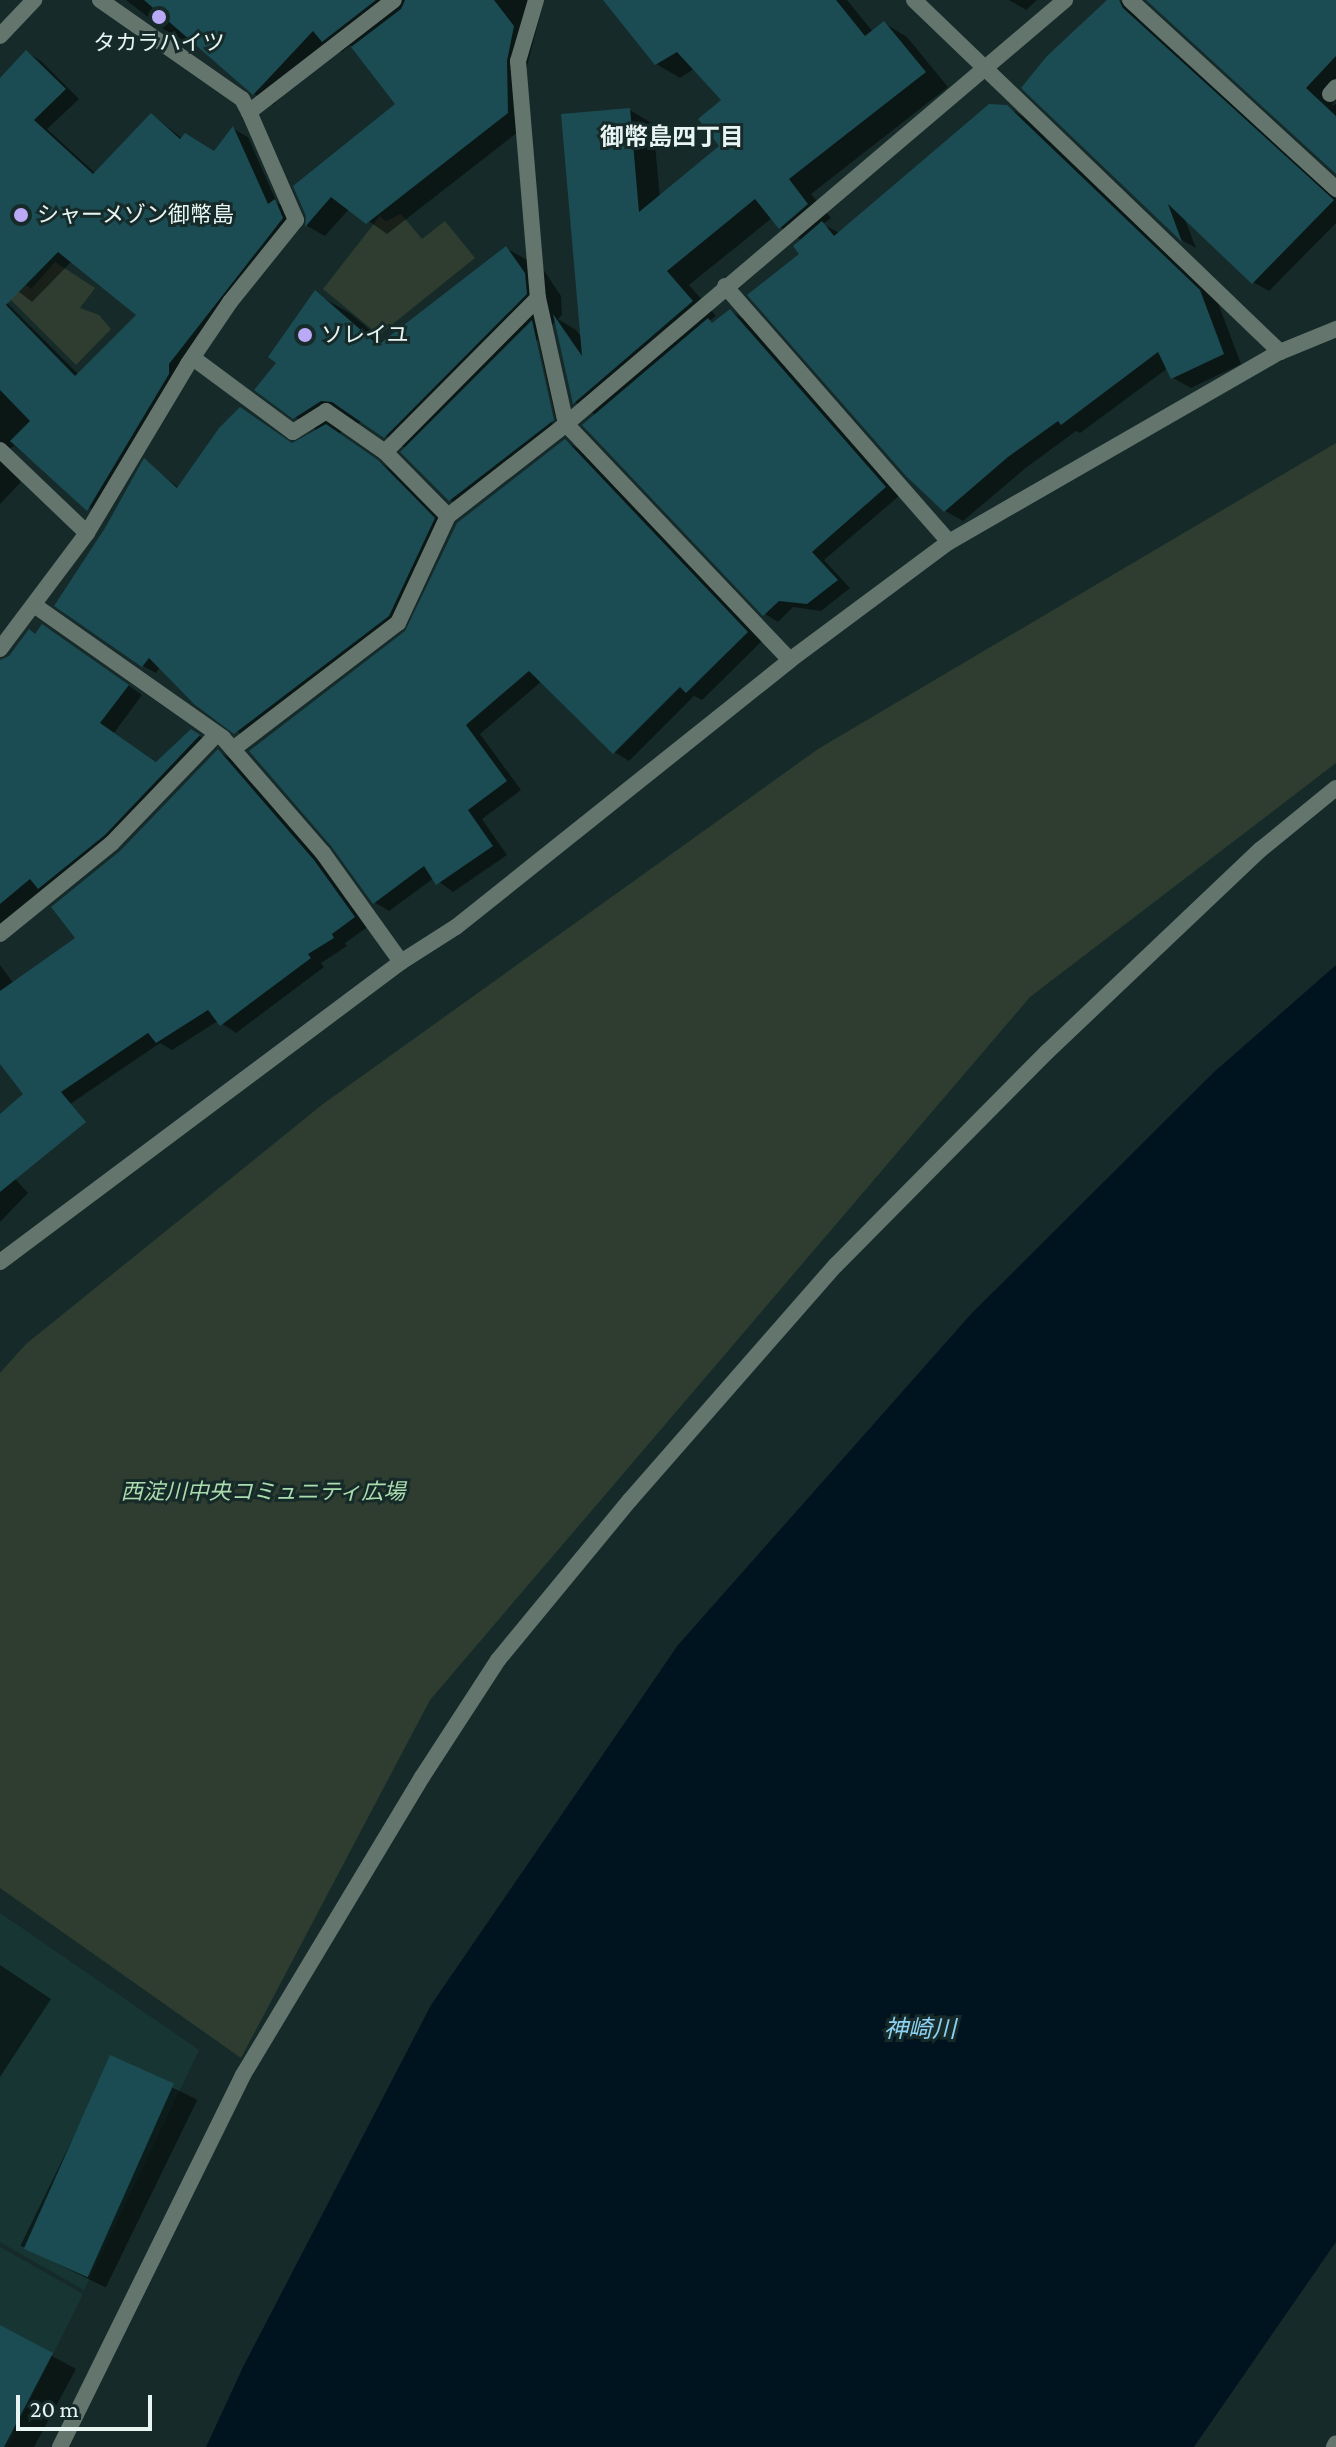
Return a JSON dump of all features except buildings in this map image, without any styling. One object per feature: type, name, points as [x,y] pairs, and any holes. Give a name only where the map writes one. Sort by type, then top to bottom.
[{"type":"street","points":[[0,36],[34,0]]},
{"type":"street","points":[[0,649],[87,533],[230,302],[296,220],[242,99],[100,0]]},
{"type":"street","points":[[249,112],[394,0]]},
{"type":"street","points":[[536,0],[518,61],[538,298],[566,424],[790,660]]},
{"type":"street","points":[[914,0],[1280,352]]},
{"type":"street","points":[[233,749],[398,623],[448,516],[566,424],[1065,0]]},
{"type":"street","points":[[1130,0],[1336,189]]},
{"type":"street","points":[[725,286],[949,542]]},
{"type":"street","points":[[385,452],[538,298]]},
{"type":"street","points":[[0,1262],[401,962],[456,927],[790,660],[949,542],[1280,352],[1336,329]]},
{"type":"street","points":[[193,358],[293,432],[326,411],[385,452],[448,516]]},
{"type":"street","points":[[0,450],[87,533]]},
{"type":"street","points":[[34,605],[217,734],[233,749],[323,853],[401,962]]},
{"type":"street","points":[[0,934],[112,843],[217,734]]},
{"type":"street","points":[[60,2447],[243,2075],[422,1777],[498,1660],[630,1500],[836,1265],[1059,1042],[1260,850],[1336,788]]},
{"type":"shaded area","points":[[0,1913],[199,2050],[84,2290],[0,2242]]},
{"type":"shaded area","points":[[0,2247],[83,2294],[7,2447],[0,2447]]},
{"type":"green space","points":[[401,214],[422,239],[445,221],[475,258],[379,335],[323,289],[380,216],[386,221]]},
{"type":"green space","points":[[55,262],[95,288],[80,308],[99,315],[111,329],[76,365],[0,289],[8,268],[31,289]]},
{"type":"green space","name":"西淀川中央コミュニティ広場","points":[[1336,443],[1336,763],[1030,997],[430,1700],[241,2058],[0,1888],[0,1373],[26,1344],[323,1104],[818,749]]},
{"type":"water","name":"神崎川","points":[[1336,965],[1336,2242],[1194,2447],[206,2447],[243,2367],[431,2005],[678,1645],[971,1314],[1214,1072]]},
{"type":"place","name":"タカラハイツ","points":[[159,17]]},
{"type":"place","name":"シャーメゾン御幣島","points":[[21,215]]},
{"type":"place","name":"ソレイユ","points":[[305,335]]},
{"type":"district","name":"御幣島四丁目","points":[[672,137]]}]
